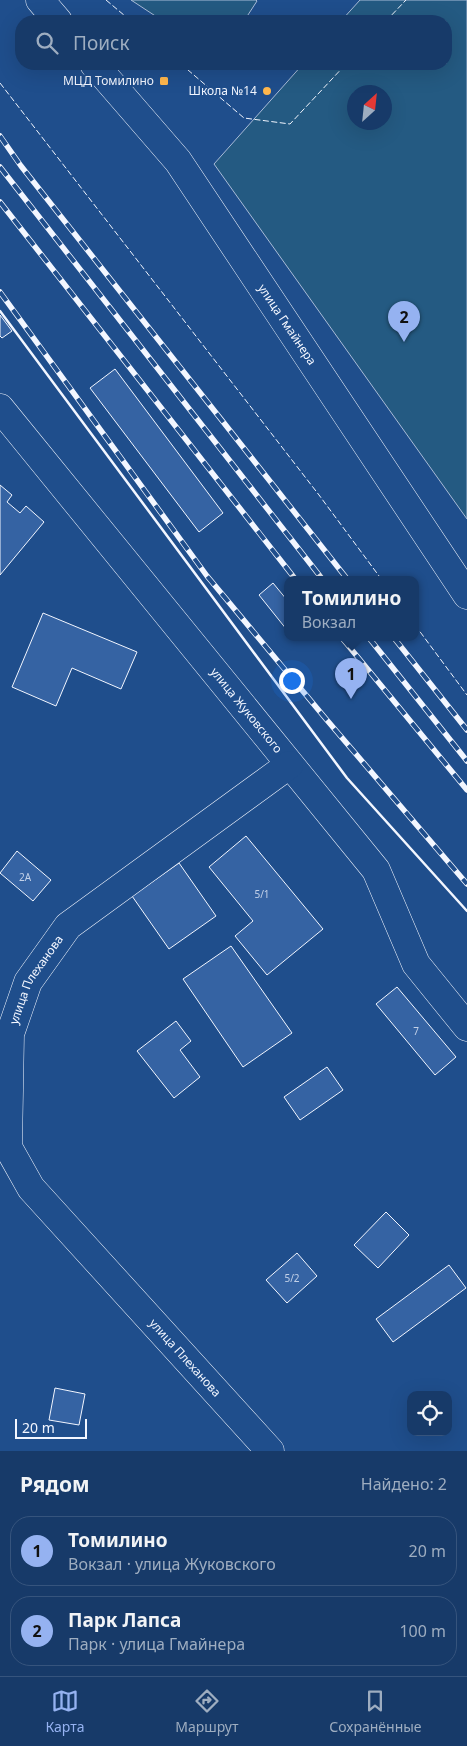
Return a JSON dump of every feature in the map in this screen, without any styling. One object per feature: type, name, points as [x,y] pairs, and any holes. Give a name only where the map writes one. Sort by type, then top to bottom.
[{"type":"street","points":[[40,0],[53,15]]},
{"type":"street","name":"улица Гмайнера","points":[[99,70],[178,161],[467,595]]},
{"type":"street","name":"улица Жуковского","points":[[0,408],[376,870],[416,964],[467,1027]]},
{"type":"street","name":"улица Плеханова","points":[[270,1451],[31,1188],[8,1147],[10,1034],[28,982],[68,926],[289,765]]},
{"type":"shaded area","points":[[131,0],[257,1],[248,15],[154,15]]},
{"type":"shaded area","points":[[360,0],[467,0],[467,519],[214,164],[298,70],[452,70],[452,15],[346,15]]},
{"type":"building","points":[[0,315],[12,331],[2,338],[0,336]]},
{"type":"building","points":[[115,369],[223,513],[199,532],[90,388]]},
{"type":"building","points":[[0,485],[12,495],[7,502],[20,513],[26,506],[44,522],[0,575]]},
{"type":"building","points":[[273,583],[284,596],[284,626],[259,595]]},
{"type":"building","points":[[43,613],[137,652],[121,689],[72,668],[56,706],[12,687]]},
{"type":"building","points":[[246,836],[323,929],[267,975],[235,936],[253,921],[209,867]]},
{"type":"building","points":[[17,851],[51,880],[33,901],[0,873]]},
{"type":"building","points":[[179,863],[216,916],[169,949],[132,896]]},
{"type":"building","points":[[231,946],[292,1033],[243,1067],[183,979]]},
{"type":"building","points":[[397,987],[456,1057],[435,1075],[376,1004]]},
{"type":"building","points":[[176,1021],[191,1041],[180,1050],[200,1077],[174,1098],[137,1051]]},
{"type":"building","points":[[327,1067],[343,1090],[300,1120],[284,1097]]},
{"type":"building","points":[[386,1212],[409,1235],[378,1268],[354,1245]]},
{"type":"building","points":[[297,1253],[317,1276],[287,1303],[266,1280]]},
{"type":"building","points":[[449,1265],[466,1288],[393,1342],[376,1319]]},
{"type":"building","points":[[55,1388],[85,1394],[79,1425],[49,1420]]},
{"type":"railway","points":[[0,136],[21,166],[345,576]]},
{"type":"railway","points":[[0,167],[320,576]]},
{"type":"railway","points":[[0,202],[293,576]]},
{"type":"railway","points":[[0,292],[207,576],[467,884]]},
{"type":"railway","points":[[344,641],[467,790]]},
{"type":"railway","points":[[371,641],[467,761]]},
{"type":"railway","points":[[396,641],[467,730]]},
{"type":"fence","points":[[106,0],[124,15]]},
{"type":"fence","points":[[392,15],[406,0]]},
{"type":"fence","points":[[188,70],[244,118],[290,124],[340,70]]},
{"type":"fence","points":[[0,83],[319,495],[379,576]]},
{"type":"fence","points":[[419,630],[467,695]]},
{"type":"wall","points":[[0,311],[347,778],[467,911]]},
{"type":"place","name":"МЦД Томилино","points":[[164,81]]},
{"type":"place","name":"Школа №14","points":[[267,91]]},
{"type":"place","name":"Парк Лапса","points":[[404,342]]},
{"type":"place","name":"Томилино","points":[[351,699]]}]
